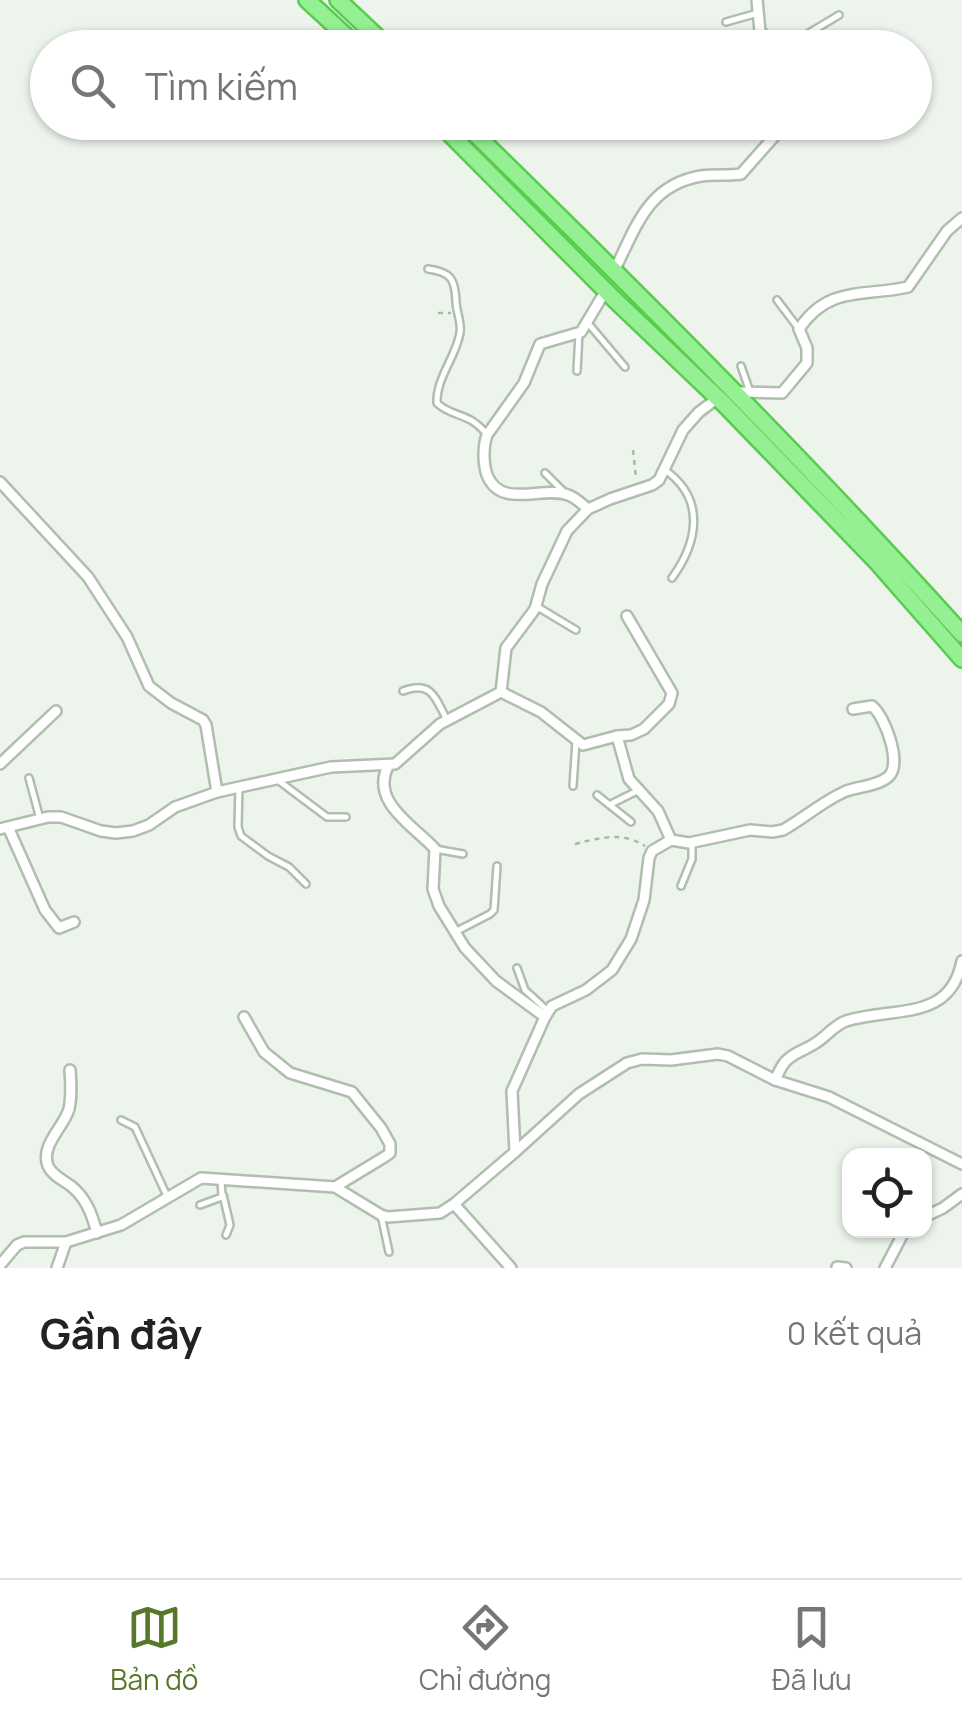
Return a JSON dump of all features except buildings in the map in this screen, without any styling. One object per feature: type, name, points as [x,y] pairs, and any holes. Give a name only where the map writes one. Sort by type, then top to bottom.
[{"type":"highway","points":[[308,0],[340,30]]},
{"type":"highway","points":[[338,0],[370,30]]},
{"type":"highway","points":[[456,140],[606,290],[734,394],[962,660]]},
{"type":"highway","points":[[481,140],[854,515],[962,634]]},
{"type":"street","points":[[758,0],[760,30]]},
{"type":"street","points":[[614,271],[646,207],[660,192],[678,182],[703,176],[741,174],[770,140]]},
{"type":"street","points":[[501,692],[506,648],[536,606],[567,531],[588,508],[660,480],[683,430],[700,412],[734,394],[777,394],[786,390],[807,362],[808,348],[800,329],[816,309],[846,294],[908,287],[947,232],[962,218]]},
{"type":"street","points":[[588,508],[565,493],[517,495],[502,491],[491,482],[486,470],[484,442],[524,383],[540,344],[579,333],[606,290]]},
{"type":"street","points":[[0,482],[88,577],[127,637],[149,686],[203,720],[217,792]]},
{"type":"street","points":[[501,692],[541,712],[576,741],[587,745],[644,729],[672,696],[627,616]]},
{"type":"street","points":[[74,922],[59,928],[45,910],[4,828],[62,817],[101,831],[133,831],[175,807],[217,792],[339,766],[388,766],[446,720],[501,692]]},
{"type":"street","points":[[515,1152],[512,1092],[547,1014],[557,1002],[586,990],[612,970],[631,939],[644,900],[652,851],[671,840],[692,842],[750,830],[784,830],[847,790],[892,774],[891,747],[880,714],[872,706],[854,709]]},
{"type":"street","points":[[0,764],[56,711]]},
{"type":"street","points":[[617,736],[629,778],[658,811],[671,840]]},
{"type":"street","points":[[388,766],[383,776],[388,799],[398,815],[434,849],[432,889],[454,932],[476,962],[496,980],[547,1014]]},
{"type":"street","points":[[774,1080],[788,1058],[841,1023],[924,1008],[937,1002],[958,979],[962,962]]},
{"type":"street","points":[[244,1017],[264,1052],[290,1073],[352,1092],[390,1144],[390,1153],[335,1187]]},
{"type":"street","points":[[0,1264],[24,1242],[66,1242],[130,1221],[197,1178],[335,1187],[388,1217],[440,1213],[579,1094],[627,1063],[642,1059],[728,1056],[774,1080],[829,1097],[962,1164]]},
{"type":"street","points":[[70,1070],[70,1106],[49,1146],[48,1168],[86,1202],[97,1233]]},
{"type":"street","points":[[932,1213],[962,1194]]},
{"type":"street","points":[[454,1204],[511,1268]]},
{"type":"street","points":[[886,1268],[901,1238]]},
{"type":"street","points":[[57,1268],[66,1242]]},
{"type":"street","points":[[838,1267],[846,1268]]},
{"type":"lane","points":[[726,22],[758,13]]},
{"type":"lane","points":[[814,30],[839,15]]},
{"type":"lane","points":[[428,268],[446,274],[456,285],[460,333],[436,394],[437,403],[444,410],[473,420],[486,434]]},
{"type":"lane","points":[[777,300],[800,329]]},
{"type":"lane","points":[[586,322],[625,368]]},
{"type":"lane","points":[[577,371],[579,333]]},
{"type":"lane","points":[[734,394],[741,366]]},
{"type":"lane","points":[[666,470],[690,498],[695,530],[672,578]]},
{"type":"lane","points":[[545,473],[565,493]]},
{"type":"lane","points":[[536,606],[576,630]]},
{"type":"lane","points":[[403,691],[419,686],[427,689],[446,720]]},
{"type":"lane","points":[[573,786],[576,741]]},
{"type":"lane","points":[[29,778],[40,819]]},
{"type":"lane","points":[[277,779],[328,817],[346,818]]},
{"type":"lane","points":[[240,787],[241,836],[289,867],[306,884]]},
{"type":"lane","points":[[611,804],[638,790]]},
{"type":"lane","points":[[596,795],[631,822]]},
{"type":"lane","points":[[681,886],[692,859],[692,842]]},
{"type":"lane","points":[[434,849],[463,854]]},
{"type":"lane","points":[[454,932],[494,910],[497,866]]},
{"type":"lane","points":[[517,968],[525,990],[547,1014]]},
{"type":"lane","points":[[121,1120],[135,1126],[168,1198]]},
{"type":"lane","points":[[221,1179],[230,1225],[226,1235]]},
{"type":"lane","points":[[200,1205],[223,1195]]},
{"type":"lane","points":[[381,1215],[389,1252]]},
{"type":"path","points":[[438,313],[458,313]]},
{"type":"path","points":[[634,450],[638,490]]},
{"type":"path","points":[[574,844],[604,836],[628,838],[652,851]]}]
